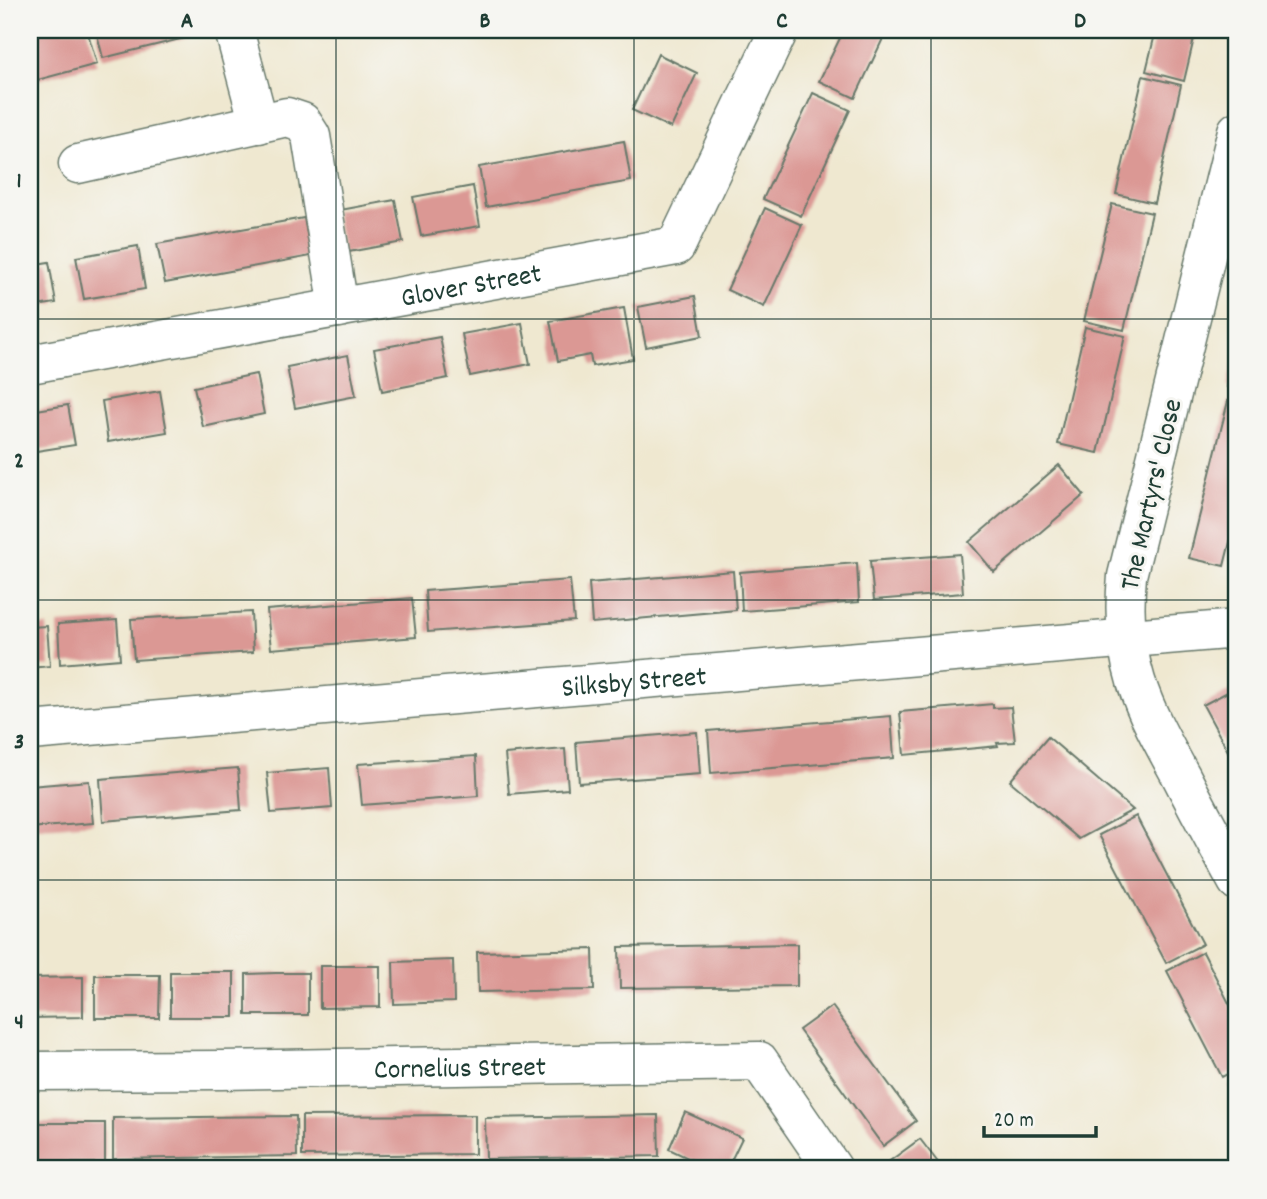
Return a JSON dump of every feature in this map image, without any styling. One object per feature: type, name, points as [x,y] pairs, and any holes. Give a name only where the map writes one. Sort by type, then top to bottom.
[{"type":"street","points":[[234,30],[259,124]]},
{"type":"street","name":"Glover Street","points":[[30,364],[676,246],[779,30]]},
{"type":"street","points":[[78,164],[287,117],[302,122],[311,136],[339,308]]},
{"type":"street","name":"The Martyrs' Close","points":[[1237,131],[1127,576],[1124,617],[1134,678],[1149,718],[1237,881]]},
{"type":"street","name":"Silksby Street","points":[[30,731],[1237,629]]},
{"type":"street","name":"Cornelius Street","points":[[30,1071],[759,1062],[833,1169]]},
{"type":"building","points":[[49,30],[87,30],[97,64],[30,82],[30,35]]},
{"type":"building","points":[[96,30],[213,30],[213,31],[103,58]]},
{"type":"building","points":[[844,30],[887,30],[855,98],[819,81]]},
{"type":"building","points":[[1156,30],[1196,30],[1184,81],[1146,71]]},
{"type":"building","points":[[658,54],[697,73],[671,128],[632,110]]},
{"type":"building","points":[[1143,76],[1181,85],[1154,203],[1116,194]]},
{"type":"building","points":[[813,93],[850,110],[801,216],[763,199]]},
{"type":"building","points":[[624,141],[631,181],[486,207],[479,167]]},
{"type":"building","points":[[473,186],[480,226],[421,236],[413,197]]},
{"type":"building","points":[[395,200],[403,242],[343,253],[335,211]]},
{"type":"building","points":[[1112,204],[1152,213],[1124,330],[1084,321]]},
{"type":"building","points":[[765,208],[802,225],[764,307],[727,290]]},
{"type":"building","points":[[304,218],[311,256],[165,283],[157,244]]},
{"type":"building","points":[[138,246],[145,289],[84,299],[76,257]]},
{"type":"building","points":[[49,262],[56,303],[30,307],[30,265]]},
{"type":"building","points":[[695,296],[702,336],[646,347],[638,307]]},
{"type":"building","points":[[624,308],[633,359],[592,366],[590,355],[558,361],[550,321]]},
{"type":"building","points":[[522,323],[530,364],[470,376],[462,334]]},
{"type":"building","points":[[1085,327],[1125,336],[1098,453],[1058,444]]},
{"type":"building","points":[[440,337],[448,378],[382,391],[374,349]]},
{"type":"building","points":[[1237,349],[1237,390],[1227,387]]},
{"type":"building","points":[[348,355],[356,396],[295,408],[287,367]]},
{"type":"building","points":[[256,374],[264,414],[203,427],[194,387]]},
{"type":"building","points":[[160,391],[167,432],[108,442],[102,401]]},
{"type":"building","points":[[1228,401],[1237,404],[1237,514],[1224,566],[1189,558]]},
{"type":"building","points":[[68,405],[75,445],[30,452],[30,411]]},
{"type":"building","points":[[1059,465],[1084,495],[994,572],[969,542]]},
{"type":"building","points":[[960,554],[963,593],[874,600],[870,561]]},
{"type":"building","points":[[857,563],[859,602],[742,611],[740,572]]},
{"type":"building","points":[[733,571],[736,610],[592,623],[589,583]]},
{"type":"building","points":[[570,580],[574,621],[428,632],[425,591]]},
{"type":"building","points":[[412,598],[416,637],[271,649],[267,610]]},
{"type":"building","points":[[251,612],[253,652],[134,660],[131,619]]},
{"type":"building","points":[[117,620],[120,659],[60,664],[58,624]]},
{"type":"building","points":[[47,626],[50,666],[30,668],[30,627]]},
{"type":"building","points":[[1237,687],[1237,768],[1203,705]]},
{"type":"building","points":[[993,704],[993,708],[1011,707],[1015,742],[904,755],[900,712]]},
{"type":"building","points":[[891,716],[894,758],[711,773],[708,731]]},
{"type":"building","points":[[697,732],[700,774],[579,783],[576,742]]},
{"type":"building","points":[[1048,737],[1133,810],[1079,839],[1010,781]]},
{"type":"building","points":[[565,749],[568,789],[509,794],[505,754]]},
{"type":"building","points":[[476,756],[478,796],[362,805],[358,764]]},
{"type":"building","points":[[238,768],[241,810],[103,821],[100,779]]},
{"type":"building","points":[[329,768],[332,808],[271,813],[267,773]]},
{"type":"building","points":[[89,781],[93,823],[30,828],[30,786]]},
{"type":"building","points":[[1136,816],[1203,944],[1166,963],[1099,835]]},
{"type":"building","points":[[797,944],[797,986],[620,988],[619,947]]},
{"type":"building","points":[[593,949],[594,990],[478,992],[477,952]]},
{"type":"building","points":[[1203,952],[1237,1019],[1237,1069],[1222,1077],[1167,971]]},
{"type":"building","points":[[453,960],[454,1002],[394,1004],[393,962]]},
{"type":"building","points":[[320,966],[380,966],[380,1007],[320,1008]]},
{"type":"building","points":[[170,972],[234,972],[234,1017],[170,1017]]},
{"type":"building","points":[[308,973],[308,1015],[246,1015],[246,974]]},
{"type":"building","points":[[95,975],[160,975],[159,1018],[95,1018]]},
{"type":"building","points":[[83,977],[83,1017],[30,1018],[30,978]]},
{"type":"building","points":[[832,1006],[916,1121],[883,1146],[799,1030]]},
{"type":"building","points":[[1237,1082],[1237,1102],[1229,1086]]},
{"type":"building","points":[[685,1112],[742,1138],[727,1169],[711,1169],[669,1149]]},
{"type":"building","points":[[475,1115],[475,1154],[302,1156],[302,1116]]},
{"type":"building","points":[[658,1115],[659,1156],[486,1159],[485,1118]]},
{"type":"building","points":[[296,1116],[297,1156],[113,1159],[113,1118]]},
{"type":"building","points":[[30,1123],[105,1123],[105,1163],[30,1164]]},
{"type":"building","points":[[920,1139],[943,1169],[891,1169],[887,1163]]}]
